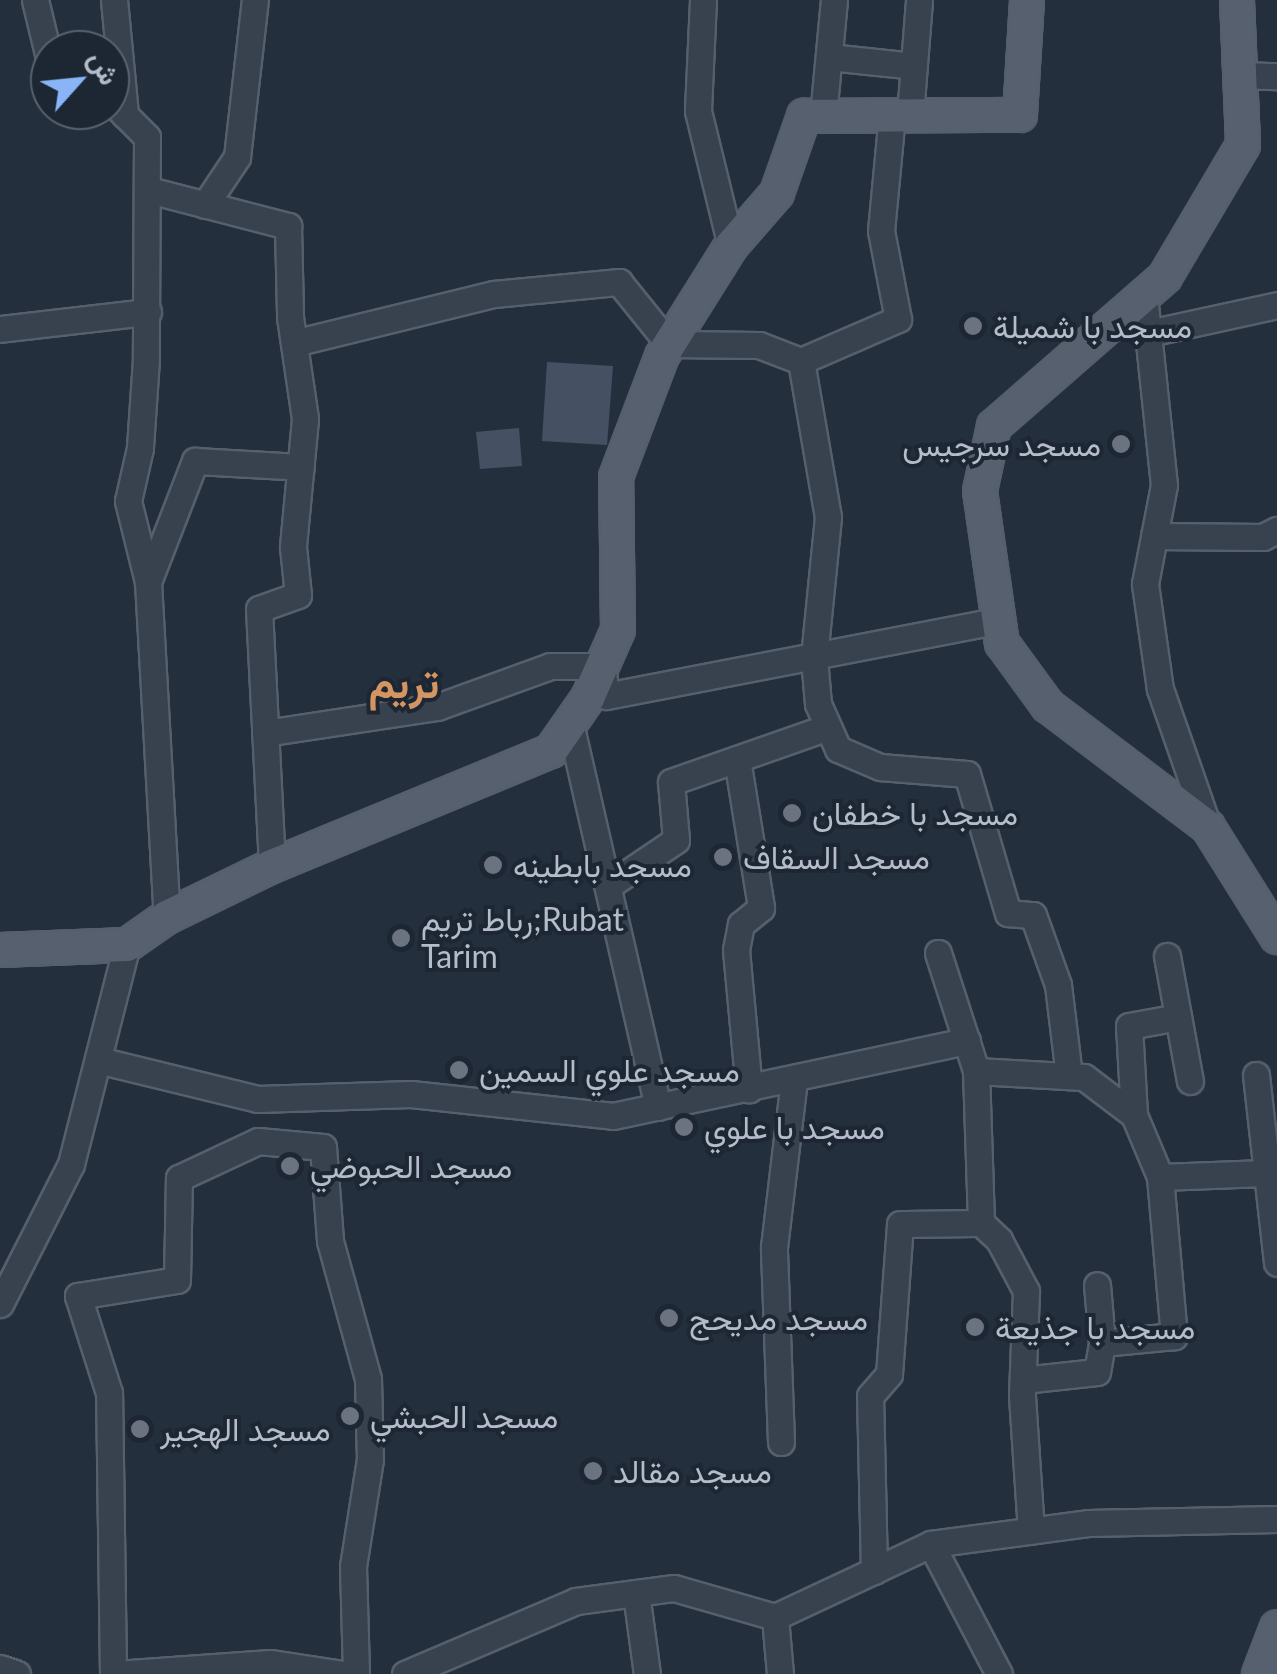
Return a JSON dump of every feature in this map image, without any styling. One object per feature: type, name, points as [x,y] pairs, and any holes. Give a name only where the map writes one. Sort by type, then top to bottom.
[{"type":"main road","points":[[0,950],[127,946],[167,917],[272,866],[551,751],[570,724],[618,630],[616,477],[669,344],[731,246],[777,192],[804,116],[1020,116],[1026,0]]},
{"type":"main road","points":[[1237,0],[1243,145],[1165,278],[994,426],[980,491],[1002,643],[1048,706],[1208,827],[1277,937]]},
{"type":"main road","points":[[1259,1674],[1277,1627]]},
{"type":"street","points":[[35,0],[42,30]]},
{"type":"street","points":[[114,0],[115,30]]},
{"type":"street","points":[[205,205],[238,157],[255,0]]},
{"type":"street","points":[[703,0],[698,111],[731,246]]},
{"type":"street","points":[[823,116],[834,0]]},
{"type":"street","points":[[294,343],[494,294],[620,282],[669,344],[759,344],[801,361],[898,319],[881,231],[901,115],[914,66],[919,0]]},
{"type":"street","points":[[829,57],[914,66]]},
{"type":"street","points":[[1240,75],[1277,76]]},
{"type":"street","points":[[130,120],[147,138],[148,312],[140,448],[128,501],[148,582],[167,917]]},
{"type":"street","points":[[148,190],[288,226],[294,343],[305,420],[294,547],[298,595],[259,609],[272,866]]},
{"type":"street","points":[[1144,295],[1164,485],[1145,584],[1160,689],[1208,827]]},
{"type":"street","points":[[1149,333],[1277,305]]},
{"type":"street","points":[[0,328],[148,312]]},
{"type":"street","points":[[801,361],[828,517],[814,658],[818,704],[838,748],[880,768],[967,774],[1008,914],[1033,915],[1058,985],[1069,1076]]},
{"type":"street","points":[[148,582],[195,461],[301,467]]},
{"type":"street","points":[[1154,536],[1263,537],[1277,530]]},
{"type":"street","points":[[265,734],[438,707],[550,666],[602,666],[606,696],[999,620]]},
{"type":"street","points":[[570,724],[658,1107]]},
{"type":"street","points":[[608,886],[676,840],[671,782],[828,727]]},
{"type":"street","points":[[738,759],[761,908],[741,924],[736,950],[749,1088]]},
{"type":"street","points":[[0,1304],[71,1164],[127,946]]},
{"type":"street","points":[[938,953],[976,1071],[981,1222],[999,1240],[1026,1291],[1022,1380],[1031,1530]]},
{"type":"street","points":[[1166,956],[1190,1081]]},
{"type":"street","points":[[1102,1343],[1174,1336],[1160,1177],[1134,1115],[1130,1026],[1178,1018]]},
{"type":"street","points":[[98,1060],[258,1099],[410,1094],[614,1116],[967,1041]]},
{"type":"street","points":[[976,1071],[1084,1076],[1134,1115]]},
{"type":"street","points":[[1256,1075],[1277,1263]]},
{"type":"street","points":[[781,1442],[774,1248],[794,1080]]},
{"type":"street","points":[[343,1674],[271,1663],[115,1674],[108,1393],[78,1296],[177,1280],[179,1178],[258,1141],[323,1147],[330,1241],[368,1379],[370,1459],[353,1566],[356,1674]]},
{"type":"street","points":[[1160,1177],[1265,1173]]},
{"type":"street","points":[[874,1571],[870,1396],[889,1374],[900,1224],[981,1222]]},
{"type":"street","points":[[1022,1380],[1097,1372],[1102,1343],[1097,1285]]},
{"type":"street","points":[[405,1674],[576,1601],[674,1588],[775,1617],[931,1544],[1088,1523],[1277,1519]]},
{"type":"street","points":[[931,1544],[999,1674]]},
{"type":"street","points":[[636,1593],[647,1674]]},
{"type":"street","points":[[775,1617],[780,1674]]},
{"type":"street","points":[[0,1668],[17,1674]]},
{"type":"building","points":[[547,362],[613,366],[607,445],[542,441]]},
{"type":"building","points":[[519,428],[522,466],[480,469],[476,432]]},
{"type":"place","name":"مسجد با شميلة","points":[[973,326]]},
{"type":"place","name":"مسجد سرجيس","points":[[1121,444]]},
{"type":"place","name":"مسجد با خطفان","points":[[792,813]]},
{"type":"place","name":"مسجد السقاف","points":[[723,857]]},
{"type":"place","name":"مسجد بابطينه","points":[[493,865]]},
{"type":"place","name":"رباط تريم;Rubat Tarim","points":[[401,938]]},
{"type":"place","name":"مسجد علوي السمين","points":[[459,1070]]},
{"type":"place","name":"مسجد با علوي","points":[[684,1127]]},
{"type":"place","name":"مسجد الحبوضي","points":[[290,1166]]},
{"type":"place","name":"مسجد مديحج","points":[[669,1318]]},
{"type":"place","name":"مسجد با جذيعة","points":[[975,1327]]},
{"type":"place","name":"مسجد الحبشي","points":[[350,1416]]},
{"type":"place","name":"مسجد الهجير","points":[[140,1429]]},
{"type":"place","name":"مسجد مقالد","points":[[593,1471]]},
{"type":"district","name":"تريم","points":[[404,682]]}]
